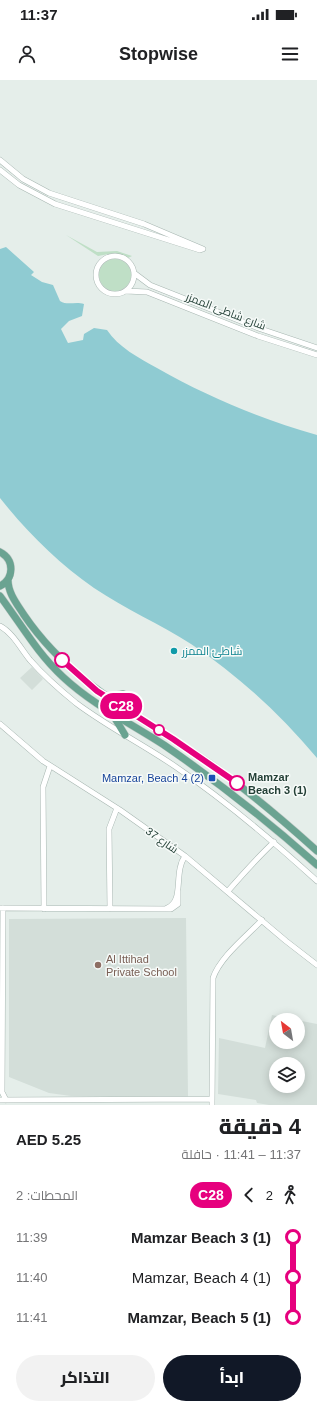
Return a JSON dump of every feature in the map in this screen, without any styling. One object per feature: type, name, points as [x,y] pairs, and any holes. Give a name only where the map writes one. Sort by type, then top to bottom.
[{"type":"main road","points":[[0,552],[6,556],[10,563],[11,572],[8,580],[10,591],[17,604],[47,645],[79,677],[228,776],[317,851]]},
{"type":"main road","points":[[0,586],[8,580]]},
{"type":"main road","points":[[0,596],[18,624],[39,652],[63,678],[113,715],[147,734],[222,785],[270,823],[317,865]]},
{"type":"main road","points":[[0,605],[18,624]]},
{"type":"main road","points":[[107,697],[123,694]]},
{"type":"main road","points":[[113,715],[125,735]]},
{"type":"street","points":[[0,160],[23,179],[49,193],[144,224],[203,249],[200,250],[142,232],[46,200],[19,185],[0,170]]},
{"type":"street","points":[[142,232],[145,229],[144,224]]},
{"type":"street","points":[[113,256],[119,257],[129,263],[134,273],[132,283],[126,291],[116,295],[105,292],[97,284],[96,269],[104,259],[113,256]]},
{"type":"street","name":"شارع شاطئ الممزر","points":[[134,273],[150,285],[261,329],[317,348]]},
{"type":"street","name":"شارع شاطئ الممزر","points":[[126,291],[147,292],[258,336],[317,355]]},
{"type":"street","points":[[0,626],[9,633],[36,666],[61,690],[94,715],[193,778],[272,841],[317,881]]},
{"type":"street","name":"شارع 37","points":[[0,724],[24,746],[52,767],[118,809],[186,857],[317,965]]},
{"type":"street","points":[[44,908],[43,787],[47,774],[52,767]]},
{"type":"street","points":[[110,909],[109,829],[113,815],[118,809]]},
{"type":"street","points":[[229,892],[272,841]]},
{"type":"street","points":[[6,1100],[1,1094],[2,908],[171,910],[175,908],[179,900],[178,873],[181,863],[186,857]]},
{"type":"street","points":[[0,1100],[127,1103],[212,1102],[213,978],[218,967],[260,919]]},
{"type":"shaded area","points":[[32,667],[43,679],[32,690],[20,678]]},
{"type":"shaded area","name":"Al Ittihad Private School","points":[[186,918],[188,1097],[71,1096],[49,1093],[9,1077],[9,919]]},
{"type":"shaded area","points":[[305,1021],[317,1024],[317,1105],[269,1105],[257,1103],[256,1100],[218,1094],[219,1038],[265,1048],[269,1029],[269,1049],[305,1049]]},
{"type":"green space","points":[[66,235],[97,252],[117,251],[132,256],[128,258],[114,253],[98,256]]},
{"type":"green space","points":[[112,259],[118,259],[128,266],[131,275],[130,281],[124,288],[118,291],[112,291],[102,284],[99,278],[99,272],[106,262]]},
{"type":"water","points":[[6,247],[34,272],[31,275],[42,282],[53,285],[60,301],[66,303],[84,304],[82,316],[69,321],[61,329],[68,343],[83,340],[84,334],[94,328],[107,330],[117,342],[129,352],[176,379],[215,398],[255,414],[317,435],[317,758],[274,711],[226,669],[191,644],[94,588],[56,558],[32,535],[0,498],[0,249]]},
{"type":"bus line","name":"C28","points":[[62,660],[79,677],[97,691],[173,739],[237,783]]},
{"type":"place","name":"شاطئ الممزر","points":[[174,651]]},
{"type":"place","name":"Mamzar, Beach 4 (2)","points":[[212,778]]},
{"type":"place","name":"Mamzar Beach 3 (1)","points":[[237,783]]},
{"type":"place","name":"Al Ittihad Private School","points":[[98,965]]}]
